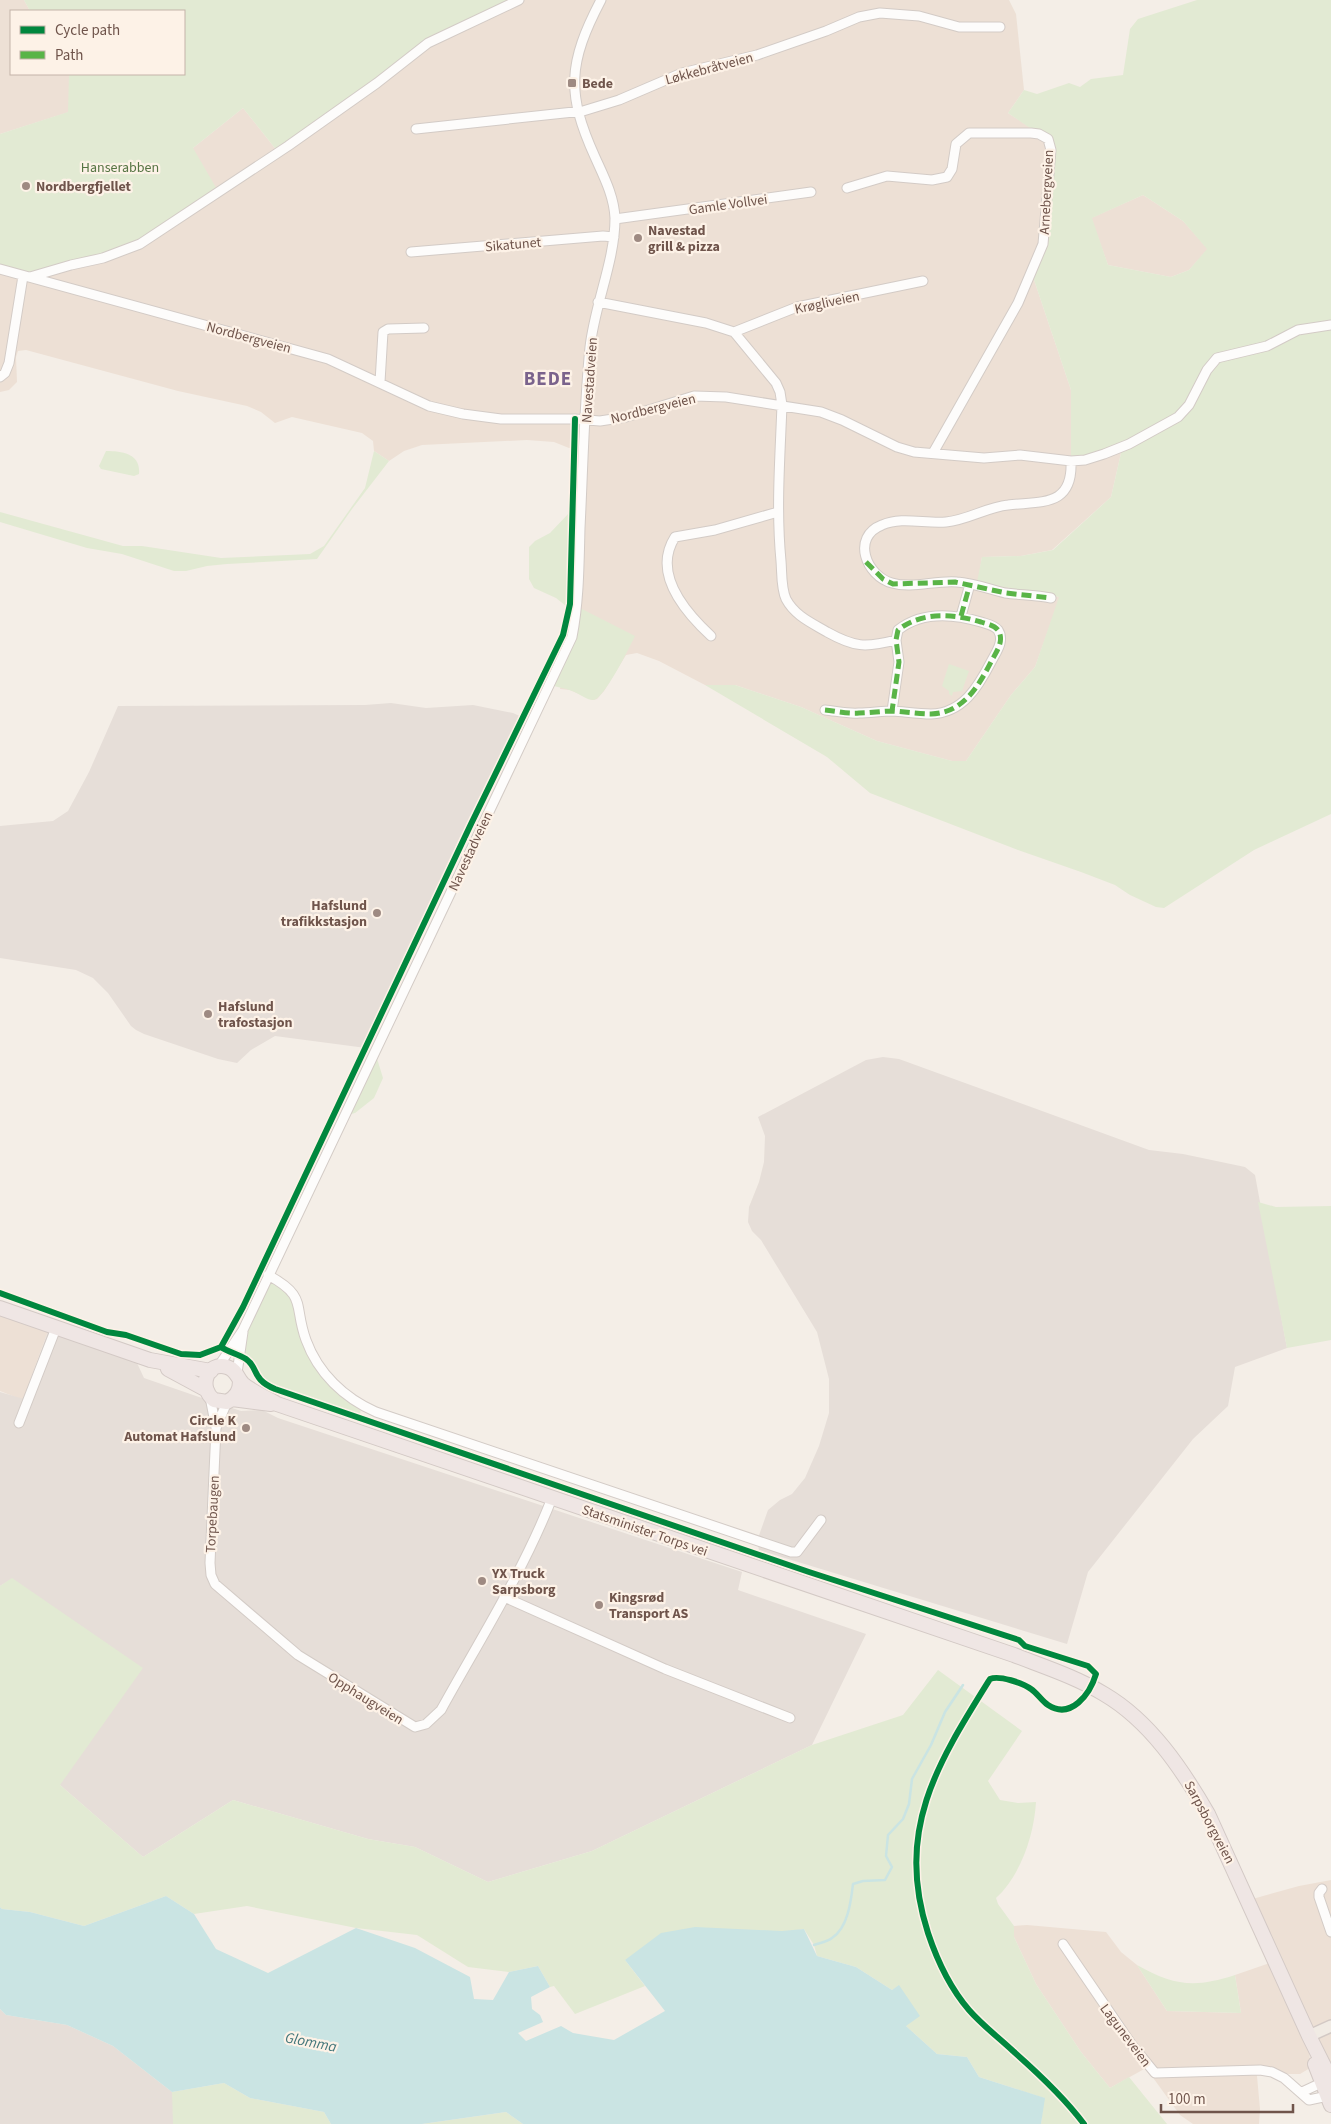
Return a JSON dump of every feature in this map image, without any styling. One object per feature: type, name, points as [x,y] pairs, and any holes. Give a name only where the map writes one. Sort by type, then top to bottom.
[{"type":"highway","points":[[0,1308],[150,1360],[214,1369],[228,1367],[239,1377],[239,1391],[230,1400],[219,1402],[208,1393],[150,1360]]},
{"type":"highway","points":[[208,1393],[205,1379],[214,1369]]},
{"type":"highway","name":"Statsminister Torps vei","points":[[239,1377],[277,1404]]},
{"type":"highway","name":"Statsminister Torps vei","points":[[230,1400],[277,1404],[1014,1655]]},
{"type":"highway","name":"Sarpsborgveien","points":[[1014,1655],[1079,1681],[1106,1695],[1143,1725],[1189,1781],[1208,1814],[1309,2036],[1325,2091]]},
{"type":"main road","points":[[1309,2036],[1331,2026]]},
{"type":"street","points":[[0,377],[4,374],[9,363],[26,277],[103,258],[140,244],[288,146],[377,83],[428,43],[519,0]]},
{"type":"street","name":"Navestadveien","points":[[214,1369],[243,1330],[572,637],[578,607],[590,347],[598,302],[613,248],[615,219],[611,194],[582,129],[577,111],[574,86],[580,42],[600,0]]},
{"type":"street","name":"Løkkebråtveien","points":[[416,129],[577,111],[619,100],[682,73],[757,55],[826,31],[860,16],[899,13],[959,26],[1000,27]]},
{"type":"street","name":"Arnebergveien","points":[[847,188],[887,176],[932,180],[947,177],[952,169],[956,144],[969,133],[1031,133],[1039,134],[1048,139],[1051,150],[1043,244],[1018,302],[933,453]]},
{"type":"street","name":"Gamle Vollvei","points":[[615,219],[811,192]]},
{"type":"street","name":"Sikatunet","points":[[411,252],[603,236],[614,237]]},
{"type":"street","name":"Nordbergveien","points":[[0,269],[328,359],[429,406],[463,414],[501,419],[614,420],[694,396],[726,397],[821,412],[896,446],[914,452],[984,458],[1020,455],[1071,461],[1085,460],[1119,448],[1178,417],[1189,405],[1207,370],[1218,358],[1267,346],[1298,330],[1331,326]]},
{"type":"street","name":"Krøgliveien","points":[[734,332],[797,307],[923,280]]},
{"type":"street","points":[[598,302],[706,323],[734,332],[776,383],[780,392],[782,405],[778,512],[783,585],[786,598],[791,607],[802,617],[847,643],[857,646],[882,644],[896,640]]},
{"type":"street","points":[[380,382],[383,332],[388,329],[424,328]]},
{"type":"street","points":[[1050,598],[1006,593],[956,582],[893,584],[883,580],[866,562],[863,552],[872,530],[888,523],[904,521],[948,522],[964,519],[1007,505],[1027,504],[1053,499],[1069,485],[1071,461]]},
{"type":"street","points":[[711,636],[695,622],[676,593],[666,561],[670,544],[675,537],[715,530],[778,512]]},
{"type":"street","points":[[962,616],[970,584]]},
{"type":"street","points":[[825,710],[857,714],[892,711],[931,714],[946,712],[968,697],[978,684],[1000,645],[1001,637],[997,629],[962,616],[950,615],[919,619],[906,623],[898,630],[896,640],[899,662],[892,711]]},
{"type":"street","points":[[268,1275],[292,1290],[298,1300],[306,1340],[318,1364],[330,1380],[361,1405],[640,1503],[791,1552],[798,1552],[802,1548],[820,1520]]},
{"type":"street","points":[[19,1423],[56,1328]]},
{"type":"street","name":"Navestadveien","points":[[239,1377],[243,1330]]},
{"type":"street","points":[[208,1393],[216,1428]]},
{"type":"street","points":[[216,1428],[230,1400]]},
{"type":"street","name":"Torpebaugen","points":[[215,1584],[211,1575],[210,1563],[216,1428]]},
{"type":"street","name":"Opphaugveien","points":[[215,1584],[298,1655],[415,1727],[422,1727],[441,1710],[504,1597],[542,1523],[552,1498]]},
{"type":"street","points":[[504,1597],[665,1669],[790,1718]]},
{"type":"street","points":[[1322,1889],[1319,1893],[1319,1898],[1331,1932]]},
{"type":"street","name":"Laguneveien","points":[[1063,1944],[1132,2045],[1155,2073],[1260,2070],[1284,2078],[1302,2092],[1325,2091]]},
{"type":"shaded area","points":[[0,0],[24,0],[29,10],[10,10],[10,75],[69,75],[69,112],[0,134]]},
{"type":"shaded area","points":[[519,0],[1009,0],[1016,14],[1024,90],[1008,113],[1048,139],[1043,244],[1031,271],[1071,390],[1071,461],[1119,448],[1121,453],[1111,497],[1052,550],[1021,556],[982,557],[978,582],[1060,597],[1035,667],[1011,695],[966,761],[952,761],[877,741],[801,707],[735,685],[705,685],[659,661],[637,653],[626,655],[597,699],[593,700],[570,690],[560,689],[572,637],[583,448],[569,448],[554,442],[527,440],[422,445],[404,451],[389,461],[374,451],[373,441],[362,433],[292,417],[275,423],[261,412],[247,406],[178,391],[26,350],[18,351],[16,357],[17,382],[9,390],[0,392],[0,270],[193,148],[243,108],[278,152],[428,43]]},
{"type":"shaded area","points":[[1143,195],[1183,221],[1208,249],[1189,270],[1171,277],[1108,265],[1091,218]]},
{"type":"shaded area","points":[[391,703],[426,708],[473,705],[513,713],[524,718],[471,824],[366,1048],[275,1036],[251,1050],[237,1063],[218,1059],[136,1030],[131,1026],[108,993],[93,978],[76,970],[0,958],[0,826],[53,821],[68,811],[89,772],[118,706],[365,705]]},
{"type":"shaded area","points":[[883,1057],[899,1059],[1149,1150],[1183,1154],[1245,1167],[1255,1175],[1287,1348],[1235,1367],[1228,1406],[1193,1439],[1088,1572],[1067,1644],[759,1550],[757,1541],[768,1510],[780,1500],[792,1494],[805,1478],[819,1446],[829,1413],[829,1379],[817,1332],[748,1222],[749,1207],[759,1182],[764,1162],[765,1136],[758,1117],[866,1060]]},
{"type":"shaded area","points":[[0,1309],[48,1331],[23,1400],[0,1391]]},
{"type":"shaded area","points":[[48,1331],[137,1363],[144,1378],[241,1411],[262,1410],[278,1418],[742,1572],[738,1590],[866,1634],[812,1745],[592,1851],[488,1882],[415,1847],[368,1839],[233,1800],[143,1857],[60,1785],[12,1579],[0,1586],[0,1392],[24,1399]]},
{"type":"shaded area","points":[[1331,1880],[1331,2066],[1309,2037],[1310,2068],[1300,2074],[1289,2074],[1256,2065],[1260,2109],[1259,2124],[1193,2124],[1180,2115],[1146,2068],[1110,2088],[1081,2052],[1036,1984],[1014,1937],[1014,1926],[1027,1925],[1106,1932],[1121,1952],[1137,1965],[1167,2011],[1241,2013],[1235,1975],[1276,1961],[1249,1900],[1299,1886]]},
{"type":"shaded area","points":[[0,2009],[6,2015],[67,2025],[113,2046],[172,2092],[331,2124],[0,2124]]},
{"type":"green space","name":"Hanserabben","points":[[24,0],[519,0],[428,43],[278,152],[243,108],[193,148],[218,191],[140,244],[30,278],[0,270],[0,134],[68,112],[69,75],[185,75],[185,10],[29,10]]},
{"type":"green space","points":[[1197,0],[1331,0],[1331,814],[1254,850],[1164,908],[1156,907],[1130,895],[1115,885],[870,793],[827,757],[705,685],[735,685],[801,707],[877,741],[952,761],[966,761],[1011,695],[1035,667],[1059,597],[977,582],[982,557],[1021,556],[1053,550],[1111,497],[1121,453],[1119,448],[1071,461],[1071,390],[1031,271],[1043,244],[1051,150],[1039,134],[1008,113],[1024,90],[1037,94],[1069,83],[1080,87],[1091,79],[1123,75],[1130,29],[1138,19]],"holes":[[[1143,195],[1183,221],[1207,249],[1189,270],[1171,277],[1108,265],[1092,218]]]},
{"type":"green space","points":[[106,451],[130,455],[137,462],[139,474],[134,476],[101,469],[99,466]]},
{"type":"green space","points":[[374,451],[389,461],[317,559],[227,564],[186,571],[174,571],[122,554],[87,548],[0,522],[0,512],[123,546],[142,546],[221,558],[310,554],[324,546],[365,488]]},
{"type":"green space","points":[[570,512],[566,606],[556,598],[534,588],[529,579],[529,547],[535,541],[550,533]]},
{"type":"green space","points":[[578,607],[635,636],[610,682],[598,698],[593,700],[569,690],[549,685],[572,637]]},
{"type":"green space","points":[[949,664],[969,671],[962,691],[953,692],[952,696],[942,686]]},
{"type":"green space","points":[[375,1052],[383,1078],[374,1098],[355,1113],[344,1116]]},
{"type":"green space","points":[[1258,1202],[1276,1207],[1331,1206],[1331,1340],[1287,1348]]},
{"type":"green space","points":[[268,1275],[292,1290],[318,1364],[361,1405],[360,1418],[272,1386],[260,1376],[252,1361],[245,1354],[253,1313]]},
{"type":"green space","points":[[12,1578],[143,1668],[60,1785],[143,1857],[233,1800],[368,1839],[415,1847],[488,1882],[592,1851],[812,1745],[903,1715],[938,1670],[1022,1731],[988,1781],[1000,1800],[1018,1803],[1036,1802],[1035,1815],[1025,1854],[1013,1878],[996,1898],[998,1904],[1014,1926],[1014,1937],[1036,1984],[1081,2052],[1110,2088],[1129,2077],[1167,2124],[1041,2124],[1044,2098],[979,2077],[967,2057],[937,2054],[906,2026],[899,1986],[892,1990],[856,1967],[817,1956],[814,1945],[804,1929],[625,1960],[645,1986],[575,2014],[554,1986],[550,1987],[538,1966],[509,1972],[468,1967],[417,1935],[356,1928],[247,1906],[194,1914],[166,1896],[84,1926],[30,1912],[2,1909],[0,1907],[0,1586]]},
{"type":"green space","points":[[1137,1965],[1162,1977],[1185,1983],[1208,1982],[1235,1975],[1241,2013],[1167,2011]]},
{"type":"green space","points":[[224,2083],[250,2098],[324,2112],[331,2124],[173,2124],[172,2092]]},
{"type":"green space","points":[[506,2112],[523,2124],[422,2124]]},
{"type":"water","name":"Glomma","points":[[166,1896],[194,1914],[216,1949],[268,1973],[356,1928],[415,1948],[470,1977],[474,1999],[493,2000],[509,1972],[538,1966],[550,1987],[531,1997],[532,2009],[540,2015],[543,2022],[518,2033],[526,2041],[561,2026],[573,2033],[614,2040],[665,2011],[625,1960],[661,1933],[695,1927],[782,1931],[804,1929],[817,1956],[856,1967],[892,1990],[899,1985],[920,2016],[906,2026],[937,2054],[967,2057],[979,2077],[1045,2098],[1041,2124],[523,2124],[506,2112],[422,2124],[331,2124],[324,2112],[250,2098],[224,2083],[172,2092],[113,2046],[67,2025],[6,2015],[0,2009],[0,1907],[2,1909],[30,1912],[84,1926]]},
{"type":"waterway","points":[[814,1945],[830,1939],[842,1928],[848,1914],[853,1884],[863,1881],[885,1880],[892,1867],[886,1856],[888,1835],[903,1819],[909,1804],[912,1779],[931,1745],[945,1712],[963,1685]]},
{"type":"marked path","points":[[866,562],[883,579],[893,584],[955,582],[1006,593],[1051,598]]},
{"type":"marked path","points":[[961,616],[970,584]]},
{"type":"marked path","points":[[825,710],[851,713],[893,711],[931,714],[942,713],[952,709],[968,697],[986,671],[1000,642],[1001,638],[998,630],[990,625],[971,619],[949,616],[928,617],[917,620],[898,630],[896,640],[899,662],[892,711]]},
{"type":"cycle path","points":[[221,1347],[243,1307],[471,824],[563,635],[570,604],[575,419]]},
{"type":"cycle path","points":[[0,1293],[107,1332],[126,1335],[181,1354],[200,1355],[221,1347],[250,1362],[262,1381],[275,1389],[809,1572],[1019,1640],[1025,1646],[1088,1666],[1096,1674],[1093,1682],[1078,1703],[1064,1709],[1056,1709],[1048,1705],[1022,1684],[1005,1679],[990,1679],[953,1740],[938,1770],[927,1799],[919,1830],[916,1862],[919,1896],[928,1933],[950,1983],[974,2015],[1032,2068],[1068,2104],[1084,2124]]},
{"type":"place","name":"Bede","points":[[572,83]]},
{"type":"place","name":"Nordbergfjellet","points":[[26,186]]},
{"type":"place","name":"Navestad grill & pizza","points":[[638,238]]},
{"type":"place","name":"Hafslund trafikkstasjon","points":[[377,913]]},
{"type":"place","name":"Hafslund trafostasjon","points":[[208,1014]]},
{"type":"place","name":"Circle K Automat Hafslund","points":[[246,1428]]},
{"type":"place","name":"YX Truck Sarpsborg","points":[[482,1581]]},
{"type":"place","name":"Kingsrød Transport AS","points":[[599,1605]]},
{"type":"district","name":"BEDE","points":[[548,378]]}]
